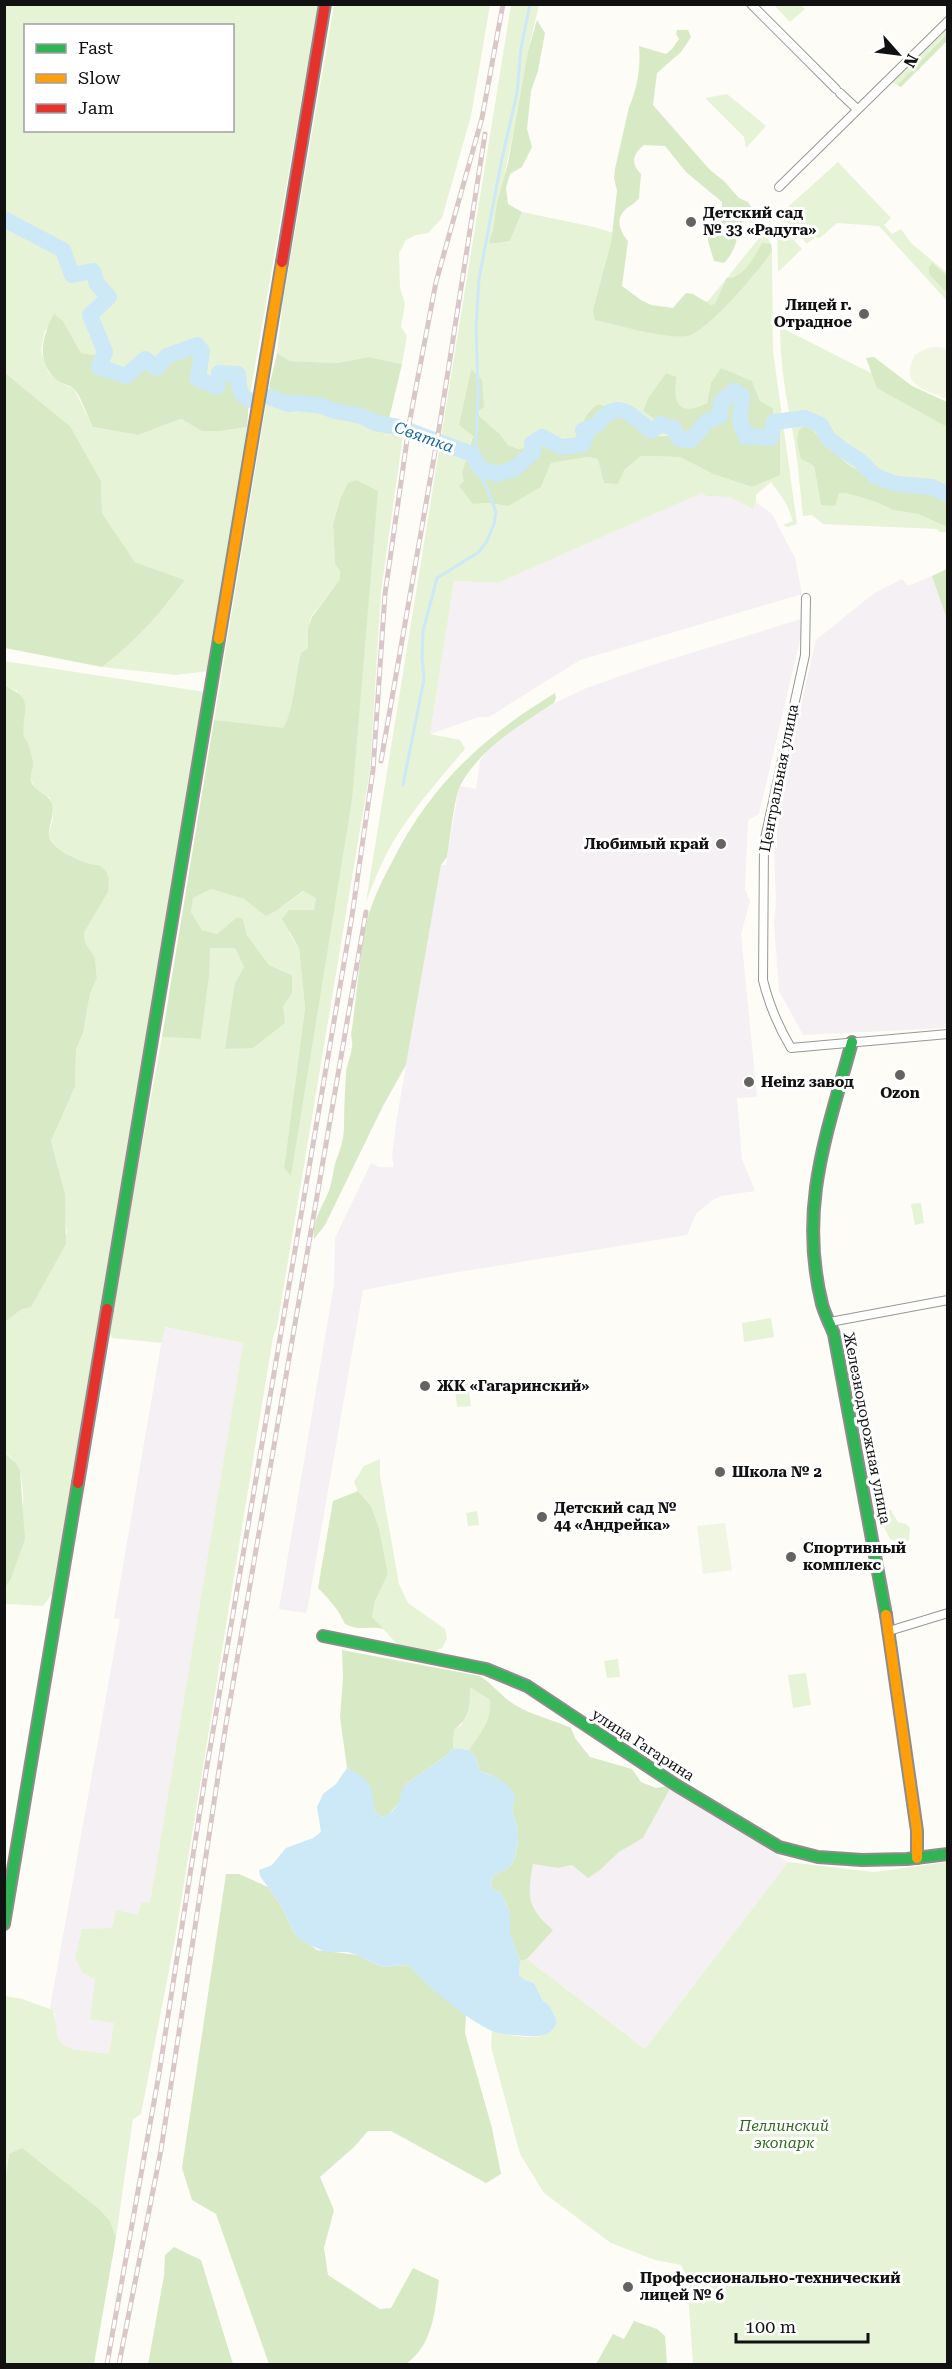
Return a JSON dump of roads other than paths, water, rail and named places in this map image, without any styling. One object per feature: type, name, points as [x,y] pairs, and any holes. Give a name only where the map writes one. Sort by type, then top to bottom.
[{"type":"street","points":[[4,1924],[325,4]]},
{"type":"street","points":[[751,4],[857,109]]},
{"type":"street","points":[[779,187],[948,21]]},
{"type":"street","name":"Центральная улица","points":[[806,598],[805,655],[764,843],[763,980],[777,1025],[791,1048],[948,1034]]},
{"type":"street","name":"Железнодорожная улица","points":[[852,1042],[813,1195],[820,1291],[825,1313],[830,1322],[853,1428],[889,1631],[917,1831],[918,1858]]},
{"type":"street","points":[[830,1322],[948,1300]]},
{"type":"street","points":[[889,1631],[948,1613]]},
{"type":"street","name":"улица Гагарина","points":[[323,1636],[486,1669],[526,1686],[676,1785],[785,1849],[818,1857],[918,1858],[948,1854]]},
{"type":"water","points":[[453,1748],[469,1750],[475,1756],[480,1771],[501,1780],[514,1793],[513,1816],[518,1835],[516,1855],[509,1867],[495,1876],[491,1883],[492,1889],[501,1892],[510,1913],[510,1933],[520,1961],[519,1975],[534,1983],[543,2001],[550,2006],[557,2022],[546,2034],[528,2036],[505,2034],[482,2026],[447,2001],[409,1965],[384,1967],[358,1955],[347,1952],[326,1952],[307,1944],[294,1933],[282,1907],[260,1876],[259,1870],[272,1865],[286,1848],[313,1838],[321,1832],[317,1807],[323,1794],[336,1784],[347,1768],[362,1776],[369,1784],[375,1812],[383,1817],[396,1807],[406,1784],[446,1756]]},
{"type":"waterway","points":[[403,785],[424,679],[423,631],[437,578],[479,552],[487,541],[496,512],[475,466],[478,396],[476,326],[479,279],[517,93],[521,48],[530,4]]},
{"type":"waterway","name":"Святка","points":[[4,219],[63,250],[72,275],[93,271],[97,284],[109,297],[90,315],[105,352],[99,367],[126,376],[145,359],[156,368],[167,356],[197,345],[202,351],[198,379],[217,387],[219,373],[238,374],[241,392],[249,400]]},
{"type":"waterway","name":"Святка","points":[[269,397],[288,404],[322,406],[361,416],[375,423],[399,427],[472,454],[481,469],[496,474],[514,469],[533,452],[532,443],[542,437],[561,447],[582,445],[586,437],[583,430],[592,428],[616,410],[628,413],[651,431],[661,424],[673,428],[679,439],[691,440],[707,421],[720,416],[721,402],[734,391],[742,396],[740,419],[745,436],[771,438],[774,422],[805,418],[821,425],[828,438],[859,460],[875,476],[896,484],[932,487],[948,495]]},
{"type":"railway","points":[[107,2364],[159,2074],[206,1772],[352,916],[373,770],[385,594],[410,419],[436,282],[482,118],[503,4]]},
{"type":"railway","points":[[381,761],[439,429],[485,134]]},
{"type":"railway","points":[[119,2364],[161,2150],[226,1724],[366,912]]},
{"type":"place","name":"Детский сад № 33 «Радуга»","points":[[691,222]]},
{"type":"place","name":"Лицей г. Отрадное","points":[[864,314]]},
{"type":"place","name":"Любимый край","points":[[721,844]]},
{"type":"place","name":"Ozon","points":[[900,1075]]},
{"type":"place","name":"Heinz завод","points":[[749,1082]]},
{"type":"place","name":"ЖК «Гагаринский»","points":[[425,1386]]},
{"type":"place","name":"Школа № 2","points":[[720,1472]]},
{"type":"place","name":"Детский сад № 44 «Андрейка»","points":[[542,1517]]},
{"type":"place","name":"Спортивный комплекс","points":[[791,1557]]},
{"type":"place","name":"Профессионально-технический лицей № 6","points":[[628,2287]]},
{"type":"park label","name":"Пеллинский экопарк","points":[[784,2134]]}]
